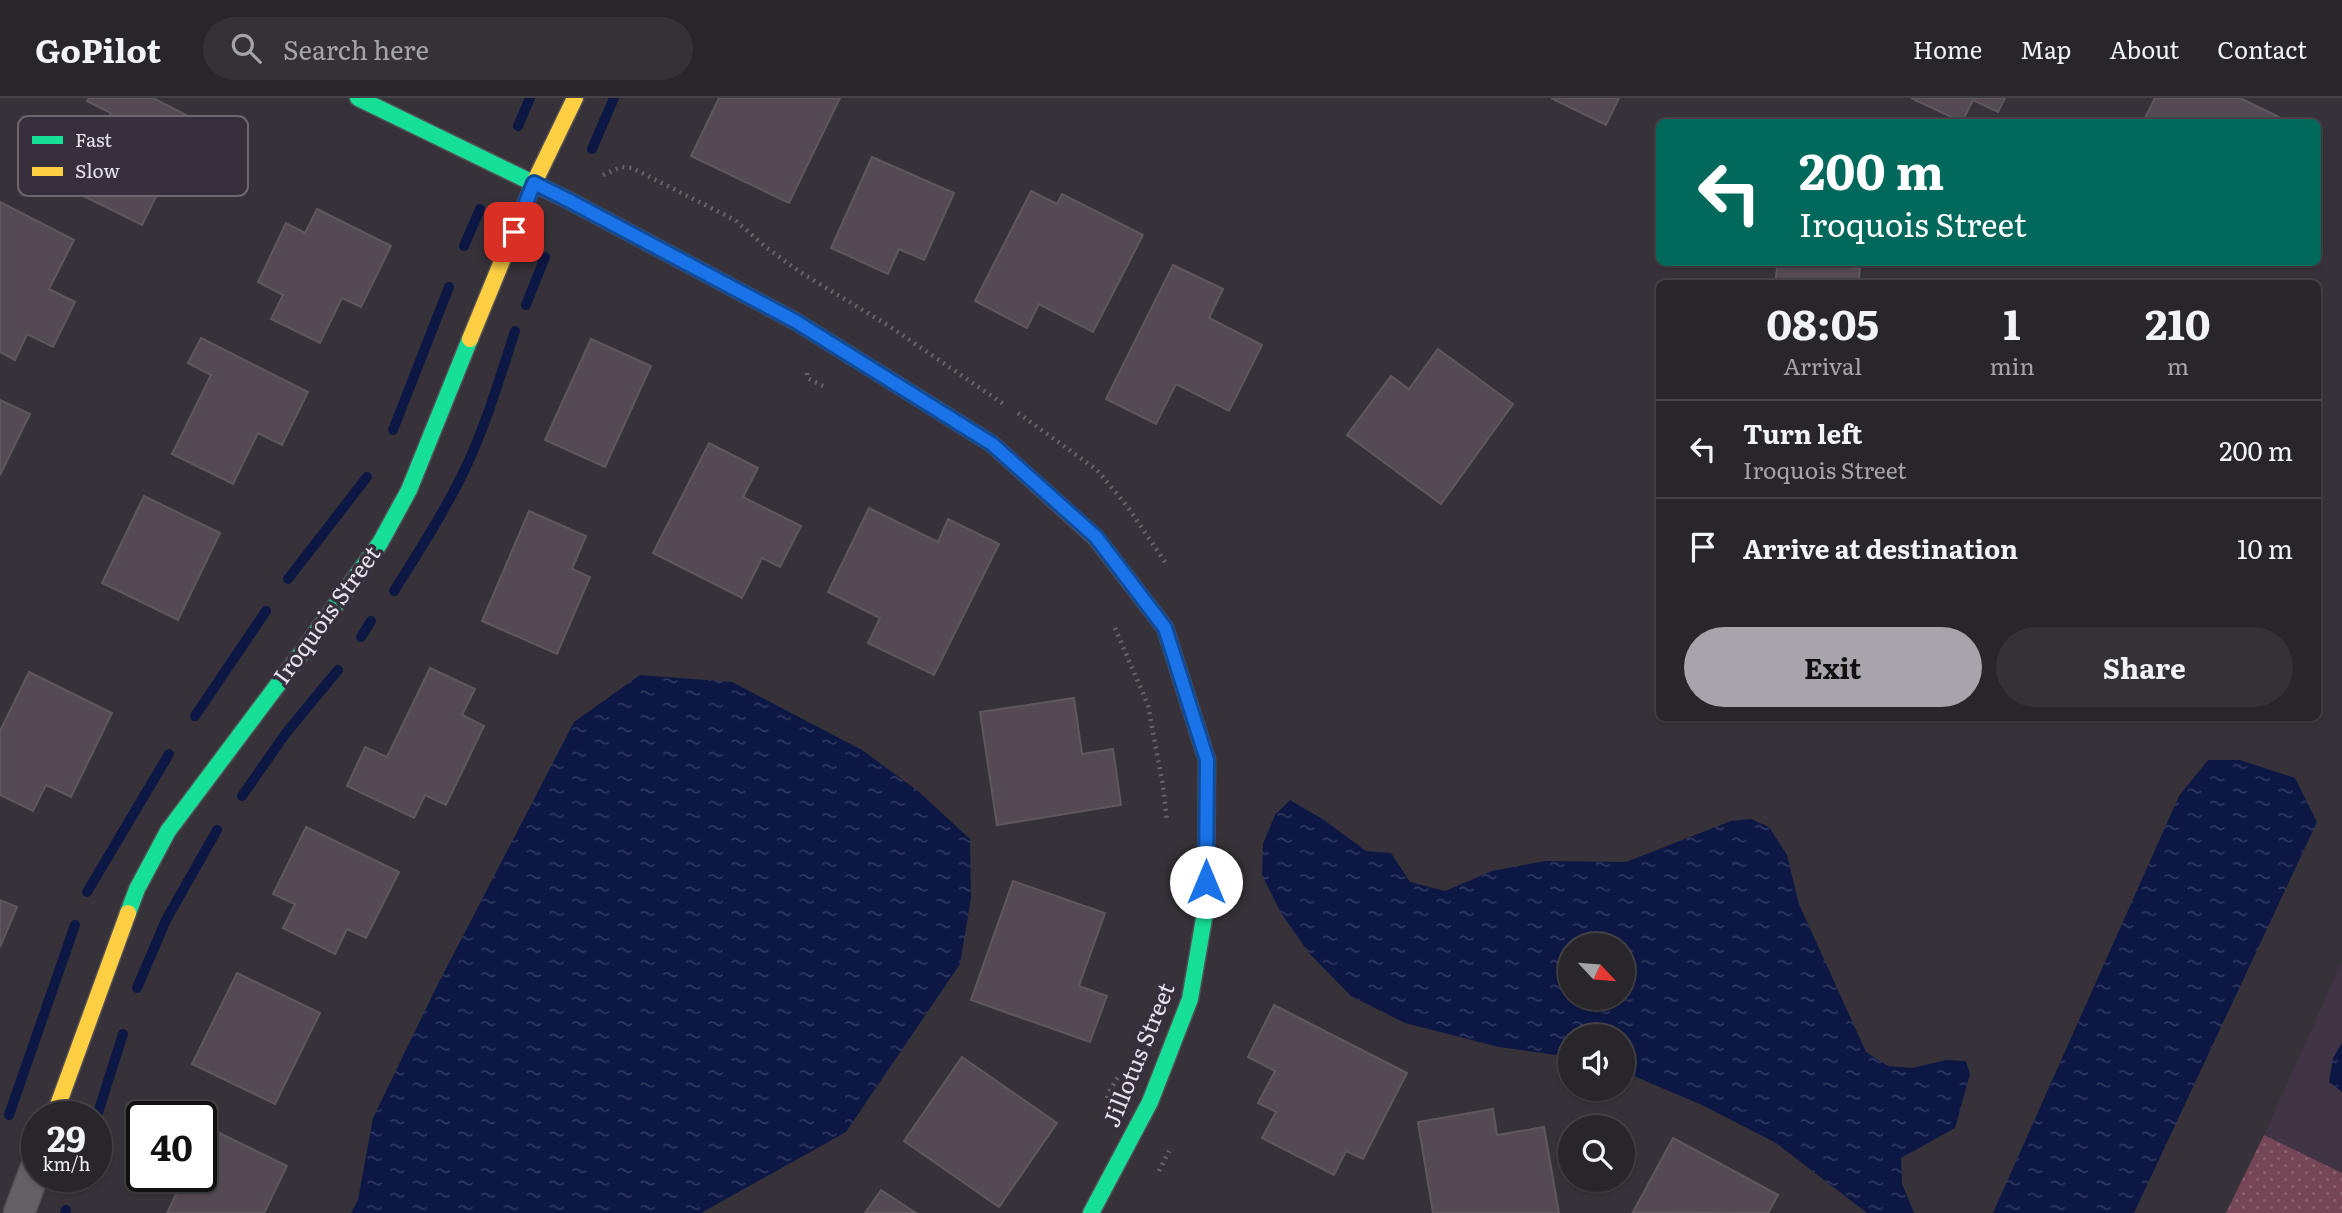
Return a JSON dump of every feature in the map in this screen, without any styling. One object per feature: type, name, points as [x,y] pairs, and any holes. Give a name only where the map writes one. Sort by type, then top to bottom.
[{"type":"street","name":"Jillotus Street","points":[[358,98],[568,200],[806,327],[992,444],[1096,537],[1165,628],[1207,760],[1206,907],[1190,999],[1150,1102],[1091,1213]]},
{"type":"street","name":"Iroquois Street","points":[[59,1101],[136,889],[168,831],[303,651],[386,532],[409,490],[534,183],[575,98]]},
{"type":"street","points":[[19,1213],[27,1192]]},
{"type":"path","points":[[568,200],[590,181],[621,166],[646,174],[735,220],[800,272],[889,326],[1097,470],[1127,506],[1166,562]]},
{"type":"path","points":[[806,327],[807,378],[832,390]]},
{"type":"path","points":[[1114,626],[1148,705],[1163,786],[1167,826]]},
{"type":"path","points":[[1106,1104],[1115,1081],[1126,1068]]},
{"type":"path","points":[[1158,1172],[1170,1150]]},
{"type":"shaded area","points":[[2342,961],[2342,1213],[2225,1213],[2264,1135]]},
{"type":"shaded area","points":[[2264,1135],[2342,1173],[2342,1213],[2226,1213]]},
{"type":"water","points":[[640,675],[732,682],[862,750],[918,791],[970,839],[971,898],[960,964],[846,1132],[701,1213],[351,1213],[358,1200],[373,1118],[436,988],[574,722]]},
{"type":"water","points":[[2208,760],[2240,760],[2295,778],[2317,822],[2134,1213],[1993,1213],[2179,796]]},
{"type":"water","points":[[1290,800],[1324,820],[1366,851],[1391,853],[1410,882],[1445,891],[1492,871],[1545,861],[1626,862],[1731,821],[1751,819],[1769,827],[1787,855],[1799,904],[1866,1052],[1888,1066],[1912,1068],[1946,1060],[1966,1061],[1970,1074],[1955,1128],[1901,1158],[1902,1184],[1914,1213],[1867,1213],[1776,1143],[1702,1105],[1635,1077],[1635,1024],[1558,1024],[1558,1055],[1499,1047],[1405,1023],[1351,996],[1309,953],[1281,913],[1262,875],[1263,844],[1275,815]]},
{"type":"water","points":[[2342,1043],[2342,1092],[2329,1082],[2333,1058]]},
{"type":"building","points":[[89,98],[153,98],[188,116],[110,116],[111,113],[87,101]]},
{"type":"building","points":[[719,98],[840,98],[789,203],[691,156]]},
{"type":"building","points":[[1551,98],[1619,98],[1606,125]]},
{"type":"building","points":[[1911,98],[2005,98],[1998,112],[1973,100],[1964,119],[1956,119]]},
{"type":"building","points":[[2155,98],[2240,98],[2283,119],[2144,119]]},
{"type":"building","points":[[872,157],[954,193],[924,260],[899,249],[888,274],[831,248]]},
{"type":"building","points":[[1031,191],[1057,204],[1062,194],[1143,235],[1093,332],[1039,304],[1027,328],[975,301]]},
{"type":"building","points":[[83,196],[156,196],[142,225]]},
{"type":"building","points":[[0,202],[74,240],[49,289],[75,302],[53,347],[27,334],[15,360],[0,352]]},
{"type":"building","points":[[317,209],[391,246],[361,307],[342,298],[320,343],[271,319],[283,295],[258,282],[286,223],[305,233]]},
{"type":"building","points":[[1173,265],[1223,289],[1209,318],[1262,345],[1229,411],[1176,384],[1156,424],[1106,399]]},
{"type":"building","points":[[1777,266],[1842,266],[1860,269],[1859,280],[1776,280]]},
{"type":"building","points":[[201,338],[308,392],[282,445],[258,433],[233,484],[172,454],[211,375],[188,363]]},
{"type":"building","points":[[591,339],[651,366],[605,467],[545,440]]},
{"type":"building","points":[[1438,349],[1513,404],[1441,504],[1347,435],[1391,376],[1409,389]]},
{"type":"building","points":[[0,400],[30,414],[0,475]]},
{"type":"building","points":[[709,443],[758,468],[743,497],[801,526],[780,567],[762,558],[742,598],[653,553]]},
{"type":"building","points":[[144,496],[220,533],[178,620],[102,583]]},
{"type":"building","points":[[869,508],[938,542],[948,519],[999,544],[934,675],[868,643],[880,618],[828,592]]},
{"type":"building","points":[[529,511],[586,536],[572,569],[590,577],[557,654],[482,621]]},
{"type":"building","points":[[430,668],[475,689],[462,715],[484,726],[446,805],[425,795],[414,818],[347,786],[365,747],[387,757]]},
{"type":"building","points":[[29,672],[112,713],[71,797],[46,785],[33,811],[0,795],[0,731]]},
{"type":"building","points":[[1074,698],[1082,754],[1113,749],[1121,805],[997,825],[980,712]]},
{"type":"building","points":[[306,827],[399,872],[366,938],[347,929],[335,954],[283,928],[295,904],[273,894]]},
{"type":"building","points":[[1013,881],[1105,913],[1079,986],[1107,996],[1090,1042],[971,1000]]},
{"type":"building","points":[[0,900],[17,907],[0,947]]},
{"type":"building","points":[[237,973],[320,1013],[275,1104],[192,1064]]},
{"type":"building","points":[[1274,1005],[1407,1073],[1363,1159],[1346,1151],[1334,1175],[1262,1138],[1276,1112],[1258,1103],[1275,1071],[1248,1057]]},
{"type":"building","points":[[962,1057],[1057,1123],[999,1207],[904,1141]]},
{"type":"building","points":[[1493,1109],[1497,1135],[1544,1127],[1559,1213],[1433,1213],[1418,1122]]},
{"type":"building","points":[[217,1132],[287,1166],[264,1213],[167,1213],[177,1192],[217,1192]]},
{"type":"building","points":[[1673,1138],[1778,1195],[1768,1213],[1633,1212]]},
{"type":"building","points":[[881,1190],[916,1213],[865,1213]]},
{"type":"waterway","points":[[518,126],[530,98]]},
{"type":"waterway","points":[[592,149],[614,98]]},
{"type":"waterway","points":[[464,246],[480,209]]},
{"type":"waterway","points":[[526,305],[545,257]]},
{"type":"waterway","points":[[393,430],[449,287]]},
{"type":"waterway","points":[[394,591],[440,516],[473,452],[515,331]]},
{"type":"waterway","points":[[288,579],[367,477]]},
{"type":"waterway","points":[[195,716],[266,611]]},
{"type":"waterway","points":[[361,637],[371,621]]},
{"type":"waterway","points":[[242,796],[286,733],[338,670]]},
{"type":"waterway","points":[[87,892],[169,754]]},
{"type":"waterway","points":[[137,988],[166,920],[217,830]]},
{"type":"waterway","points":[[9,1115],[75,925]]},
{"type":"waterway","points":[[102,1101],[123,1034]]},
{"type":"traffic: fast","points":[[358,98],[568,200],[795,321],[901,387]]},
{"type":"traffic: fast","points":[[128,913],[137,889],[168,831],[380,543],[409,490],[470,339]]},
{"type":"traffic: fast","points":[[1091,1213],[1150,1102],[1190,999],[1206,907],[1207,760],[1165,628],[1096,538]]},
{"type":"traffic: slow","points":[[470,339],[534,183],[575,98]]},
{"type":"traffic: slow","points":[[901,387],[992,444],[1096,538]]},
{"type":"traffic: slow","points":[[59,1101],[128,913]]},
{"type":"route","points":[[514,232],[534,183],[568,200],[795,321],[992,444],[1096,537],[1165,628],[1207,760],[1206,882]]}]
